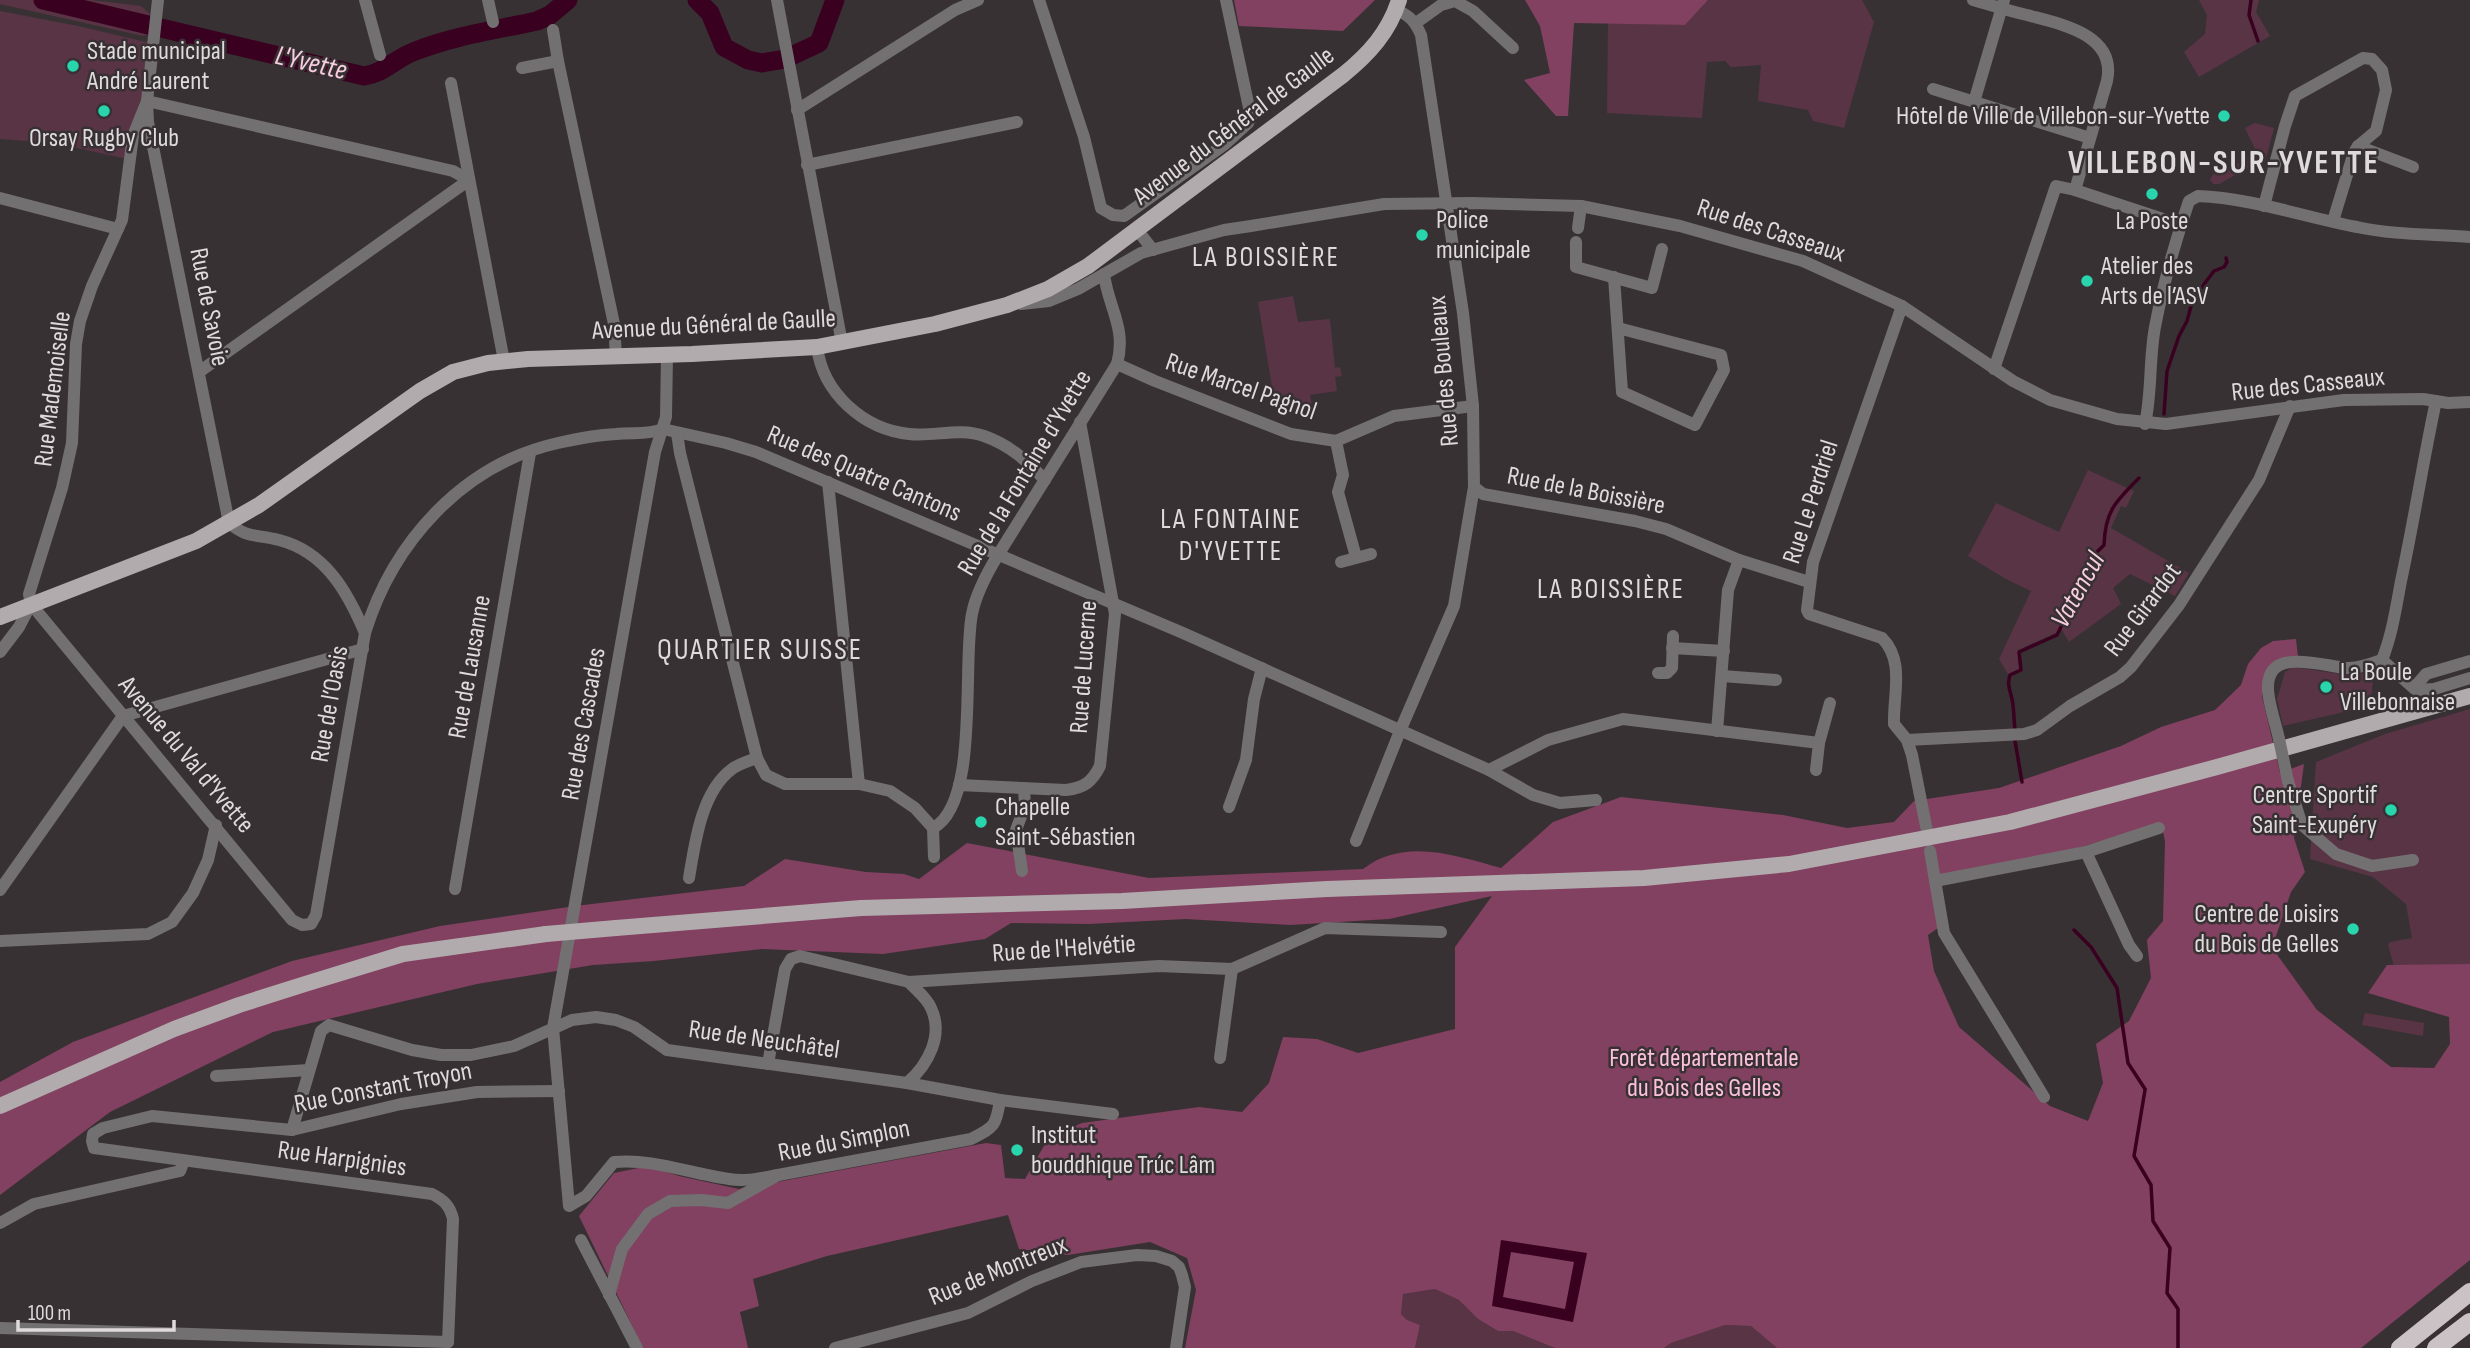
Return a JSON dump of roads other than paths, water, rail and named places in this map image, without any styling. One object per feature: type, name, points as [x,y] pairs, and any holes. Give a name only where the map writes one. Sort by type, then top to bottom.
[{"type":"highway","points":[[2400,1348],[2470,1292]]},
{"type":"highway","points":[[2436,1348],[2470,1322]]},
{"type":"main road","name":"Avenue du Général de Gaulle","points":[[2,615],[181,548],[229,523],[259,505],[429,385],[470,366],[504,361],[817,347],[1007,306],[1059,284],[1138,231],[1230,150],[1361,60],[1387,28],[1397,5]]},
{"type":"main road","points":[[0,1106],[174,1029],[239,1005],[403,954],[546,934],[861,908],[1110,901],[1327,889],[1644,878],[1789,864],[2010,822],[2231,764],[2470,696]]},
{"type":"street","points":[[158,0],[147,100],[453,171],[469,180]]},
{"type":"street","points":[[365,0],[380,55]]},
{"type":"street","points":[[488,0],[493,22]]},
{"type":"street","points":[[777,0],[842,343]]},
{"type":"street","points":[[797,110],[955,10],[978,0]]},
{"type":"street","points":[[1039,0],[1084,137],[1101,208],[1113,215],[1124,216],[1230,150],[1251,117],[1226,0]]},
{"type":"street","points":[[1973,0],[2002,4],[2072,28],[2097,44],[2108,60],[2109,70],[2075,190]]},
{"type":"street","points":[[1397,5],[1416,23],[1441,5],[1455,1],[1473,11],[1513,48]]},
{"type":"street","points":[[1975,102],[2002,4]]},
{"type":"street","name":"Rue des Bouleaux","points":[[1356,841],[1454,606],[1474,487],[1473,406],[1448,204],[1421,35],[1416,23]]},
{"type":"street","points":[[554,30],[558,61],[614,324],[616,356]]},
{"type":"street","points":[[2264,206],[2295,96],[2363,58],[2372,59],[2382,70],[2386,90],[2376,131],[2358,146],[2333,221]]},
{"type":"street","points":[[522,68],[558,61]]},
{"type":"street","points":[[451,83],[504,361]]},
{"type":"street","points":[[1933,89],[2090,138]]},
{"type":"street","name":"Rue Mademoiselle","points":[[31,604],[29,594],[62,488],[72,443],[76,344],[80,321],[121,220],[133,136],[147,100]]},
{"type":"street","name":"Rue de Savoie","points":[[147,100],[148,122],[229,523]]},
{"type":"street","points":[[807,165],[1017,122]]},
{"type":"street","points":[[2358,146],[2413,167]]},
{"type":"street","points":[[199,372],[469,180]]},
{"type":"street","points":[[1994,369],[2056,186],[2181,225]]},
{"type":"street","points":[[2145,424],[2150,401],[2155,329],[2189,201],[2198,196],[2264,206],[2358,228],[2470,237]]},
{"type":"street","points":[[0,198],[118,229]]},
{"type":"street","name":"Rue des Casseaux","points":[[1007,306],[1049,301],[1081,288],[1130,258],[1224,230],[1367,206],[1581,206],[1680,226],[1804,261],[1902,306],[1994,369],[2050,400],[2117,419],[2145,424],[2166,424],[2344,400],[2423,399],[2470,402]]},
{"type":"street","points":[[1578,228],[1581,206]]},
{"type":"street","points":[[1138,231],[1153,250]]},
{"type":"street","points":[[1576,242],[1576,267],[1653,288],[1662,249]]},
{"type":"street","points":[[1120,244],[1130,258]]},
{"type":"street","name":"Rue de la Fontaine d’Yvette","points":[[933,828],[943,823],[953,805],[965,758],[968,644],[972,612],[981,588],[998,555],[1117,365],[1120,344],[1118,322],[1105,286],[1104,274]]},
{"type":"street","points":[[1614,277],[1622,392],[1695,425],[1724,370],[1721,355],[1618,328]]},
{"type":"street","name":"Rue Le Perdriel","points":[[1902,306],[1813,562],[1809,582],[1812,587],[1807,610],[1809,614],[1882,638],[1890,645],[1896,666],[1894,724],[1907,740]]},
{"type":"street","points":[[817,347],[824,375],[833,388],[857,414],[869,421],[885,429],[909,434],[954,432],[983,435],[1003,443],[1022,456],[1045,480]]},
{"type":"street","name":"Rue des Cascades","points":[[667,355],[666,417],[655,452],[553,1028],[569,1206],[586,1196],[614,1162],[635,1160],[731,1180],[752,1180],[778,1175]]},
{"type":"street","name":"Rue Marcel Pagnol","points":[[1117,365],[1292,433],[1336,441],[1394,416],[1473,406]]},
{"type":"street","points":[[2382,660],[2390,638],[2436,401]]},
{"type":"street","name":"Rue Girardot","points":[[1907,740],[2024,734],[2037,730],[2070,706],[2120,677],[2131,667],[2179,605],[2259,480],[2290,406]]},
{"type":"street","name":"Rue de Lucerne","points":[[959,785],[1082,788],[1093,779],[1100,766],[1115,604],[1080,422]]},
{"type":"street","name":"Rue des Quatre Cantons","points":[[365,633],[381,593],[420,526],[467,485],[506,463],[555,444],[615,433],[653,433],[663,429],[756,452],[828,482],[1262,668],[1489,770],[1533,794],[1560,803],[1596,800]]},
{"type":"street","points":[[677,433],[757,758],[766,775],[785,784],[859,784],[890,791],[915,808],[933,828],[934,857]]},
{"type":"street","points":[[1336,441],[1343,475],[1338,492],[1356,557]]},
{"type":"street","name":"Rue de Lausanne","points":[[455,889],[530,453]]},
{"type":"street","points":[[828,482],[859,784]]},
{"type":"street","name":"Rue de la Boissière","points":[[1474,487],[1483,494],[1645,523],[1666,529],[1739,560],[1809,582]]},
{"type":"street","name":"Rue de l’Oasis","points":[[229,523],[241,533],[282,540],[308,553],[329,570],[347,593],[365,633],[316,915],[311,924]]},
{"type":"street","points":[[1341,562],[1371,554]]},
{"type":"street","points":[[1717,731],[1728,590],[1739,560]]},
{"type":"street","points":[[0,652],[31,604]]},
{"type":"street","name":"Avenue du Val d'Yvette","points":[[31,604],[292,920],[302,925],[311,924]]},
{"type":"street","points":[[1658,673],[1667,673],[1672,668],[1673,642],[1724,651]]},
{"type":"street","points":[[0,890],[123,716],[363,649]]},
{"type":"street","points":[[2382,660],[2348,668],[2302,660],[2283,663],[2271,673],[2267,686],[2288,781],[2302,825],[2336,854],[2372,866],[2413,860]]},
{"type":"street","points":[[2382,660],[2414,688],[2434,689],[2470,678]]},
{"type":"street","points":[[2414,688],[2426,674],[2470,661]]},
{"type":"street","points":[[1229,807],[1246,760],[1254,699],[1262,668]]},
{"type":"street","points":[[1722,676],[1776,680]]},
{"type":"street","points":[[1816,771],[1819,743],[1830,703]]},
{"type":"street","points":[[1489,770],[1548,740],[1610,721],[1639,720],[1819,743]]},
{"type":"street","points":[[1907,740],[1916,769],[1927,831]]},
{"type":"street","points":[[689,878],[700,820],[715,789],[732,769],[757,758]]},
{"type":"street","points":[[1022,871],[1016,830],[1025,806],[1024,788]]},
{"type":"street","points":[[0,941],[148,934],[172,922],[193,893],[208,860],[216,825]]},
{"type":"street","points":[[1935,881],[2085,852],[2159,828]]},
{"type":"street","points":[[1930,850],[1944,933],[2044,1097]]},
{"type":"street","points":[[2085,852],[2129,945],[2137,956]]},
{"type":"street","name":"Rue de l'Helvétie","points":[[768,1064],[785,969],[792,959],[800,956],[909,982],[1159,966],[1232,968],[1325,928],[1441,932]]},
{"type":"street","points":[[1220,1058],[1232,968]]},
{"type":"street","points":[[907,1083],[921,1070],[933,1046],[937,1024],[930,1005],[909,982]]},
{"type":"street","name":"Rue de Neuchâtel","points":[[292,1130],[321,1031],[329,1025],[412,1051],[471,1055],[514,1046],[572,1020],[596,1017],[616,1020],[634,1027],[667,1050],[907,1083],[1000,1100],[1113,1114]]},
{"type":"street","points":[[216,1076],[309,1070]]},
{"type":"street","name":"Rue Constant Troyon","points":[[93,1134],[103,1128],[152,1116],[292,1130],[401,1104],[477,1092],[559,1091]]},
{"type":"street","name":"Rue du Simplon","points":[[609,1295],[622,1249],[648,1214],[670,1201],[728,1203],[778,1175],[971,1139],[992,1128],[998,1115],[1000,1100]]},
{"type":"street","name":"Rue Harpignies","points":[[93,1134],[94,1148],[432,1194],[439,1198],[449,1206],[453,1219],[452,1345]]},
{"type":"street","points":[[0,1223],[34,1204],[180,1171],[184,1161]]},
{"type":"street","points":[[581,1240],[637,1348]]},
{"type":"street","name":"Rue de Montreux","points":[[835,1348],[968,1313],[1062,1268],[1098,1258],[1123,1255],[1156,1256],[1172,1261],[1179,1267],[1185,1287],[1176,1348]]},
{"type":"street","points":[[0,1328],[452,1345]]},
{"type":"waterway","name":"L'Yvette","points":[[43,0],[364,76],[378,72],[428,46],[537,21],[550,15],[568,0]]},
{"type":"waterway","name":"L'Yvette","points":[[697,0],[710,13],[724,47],[748,60],[762,63],[785,59],[819,43],[835,0]]},
{"type":"waterway","name":"Vatencul","points":[[2251,0],[2249,15],[2258,41]]},
{"type":"waterway","points":[[2164,414],[2167,371],[2193,299],[2214,271],[2224,267],[2226,258]]},
{"type":"waterway","name":"Vatencul","points":[[2015,730],[2009,683],[2010,675],[2021,670],[2019,652],[2057,635],[2068,613],[2078,582],[2104,545],[2107,523],[2113,507],[2139,478]]},
{"type":"waterway","name":"Vatencul","points":[[2015,741],[2022,782]]},
{"type":"waterway","points":[[2074,930],[2091,947],[2117,988],[2128,1063],[2145,1089]]},
{"type":"waterway","name":"Vatencul","points":[[2145,1090],[2134,1156],[2151,1185],[2153,1221],[2170,1248],[2167,1293],[2178,1309],[2178,1348]]},
{"type":"place","name":"Stade municipal André Laurent","points":[[73,66]]},
{"type":"place","name":"Orsay Rugby Club","points":[[104,111]]},
{"type":"place","name":"Hôtel de Ville de Villebon-sur-Yvette","points":[[2224,116]]},
{"type":"place","name":"La Poste","points":[[2152,194]]},
{"type":"place","name":"Police municipale","points":[[1422,235]]},
{"type":"place","name":"Atelier des Arts de l’ASV","points":[[2087,281]]},
{"type":"place","name":"La Boule Villebonnaise","points":[[2326,687]]},
{"type":"place","name":"Centre Sportif Saint-Exupéry","points":[[2391,810]]},
{"type":"place","name":"Chapelle Saint-Sébastien","points":[[981,822]]},
{"type":"place","name":"Centre de Loisirs du Bois de Gelles","points":[[2353,929]]},
{"type":"place","name":"Institut bouddhique Trúc Lâm","points":[[1017,1150]]},
{"type":"district","name":"VILLEBON-SUR-YVETTE","points":[[2224,163]]},
{"type":"district","name":"LA BOISSIÈRE","points":[[1266,257]]},
{"type":"district","name":"LA FONTAINE D'YVETTE","points":[[1231,535]]},
{"type":"district","name":"LA BOISSIÈRE","points":[[1611,589]]},
{"type":"district","name":"QUARTIER SUISSE","points":[[760,650]]},
{"type":"park label","name":"Forêt départementale du Bois des Gelles","points":[[1704,1073]]}]
